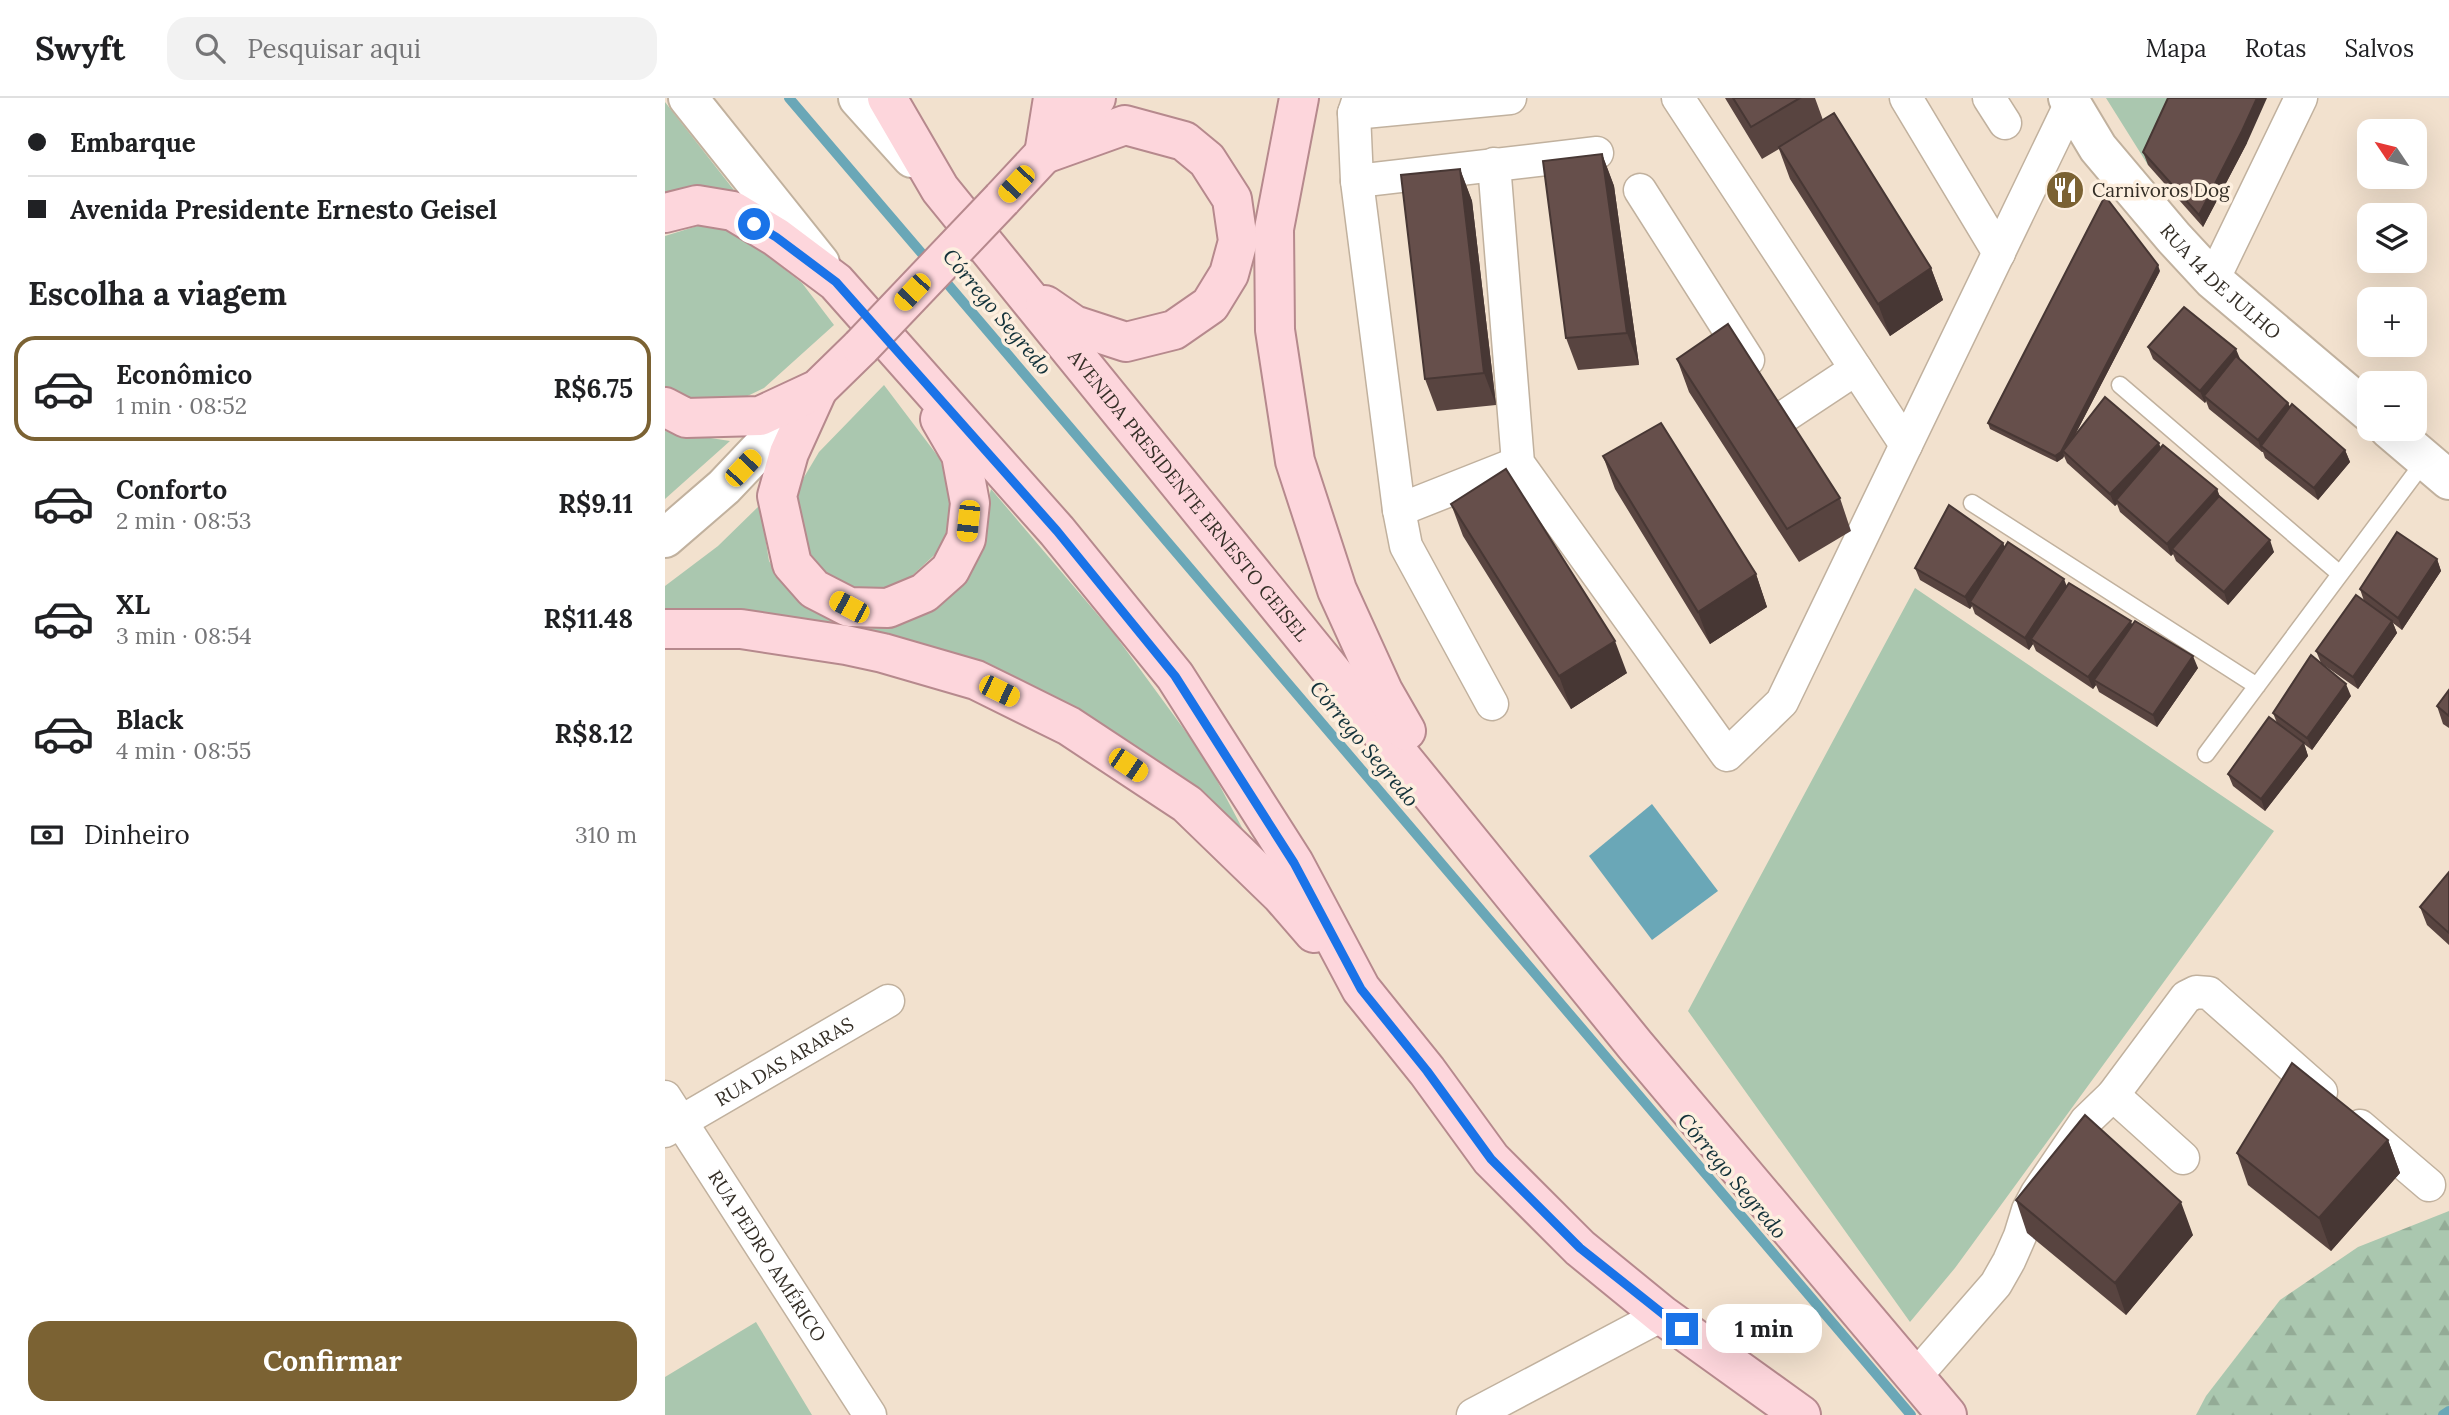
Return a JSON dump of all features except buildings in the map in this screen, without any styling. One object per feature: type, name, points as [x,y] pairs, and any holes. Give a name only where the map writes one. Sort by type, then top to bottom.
[{"type":"main road","points":[[688,98],[836,282],[1057,531],[1175,676],[1294,863],[1361,989]]},
{"type":"main road","name":"AVENIDA PRESIDENTE ERNESTO GEISEL","points":[[858,98],[940,188],[1635,1045],[1947,1415]]},
{"type":"main road","points":[[887,98],[940,188]]},
{"type":"main road","points":[[1044,154],[1053,98]]},
{"type":"main road","points":[[665,538],[724,487],[1096,98]]},
{"type":"main road","points":[[1299,98],[1273,229],[1275,330],[1295,461],[1337,590],[1383,691],[1467,836]]},
{"type":"main road","name":"RUA 14 DE JULHO","points":[[2070,101],[2098,148],[2213,280],[2357,402]]},
{"type":"main road","points":[[1022,289],[1074,325],[1126,342],[1174,330],[1210,305],[1229,274],[1238,241],[1232,199],[1207,160],[1184,141],[1125,125],[1044,154]]},
{"type":"main road","points":[[665,214],[697,205],[733,211],[776,237],[836,282]]},
{"type":"main road","points":[[818,388],[789,453],[777,496],[792,565],[814,589],[849,607],[888,607],[924,593],[950,569],[966,540],[969,503],[961,455],[910,365]]},
{"type":"main road","points":[[665,407],[686,418],[760,416],[818,388]]},
{"type":"main road","points":[[2403,441],[2437,469]]},
{"type":"main road","points":[[665,629],[741,629],[846,645],[976,680],[1069,726],[1187,804],[1281,895],[1427,1071],[1491,1159],[1580,1248],[1662,1315],[1801,1415]]},
{"type":"street","points":[[1492,704],[1406,547],[1357,181],[1357,105],[1510,98]]},
{"type":"street","points":[[1678,98],[1906,445]]},
{"type":"street","points":[[1906,98],[1999,253]]},
{"type":"street","points":[[2213,280],[2301,98]]},
{"type":"street","points":[[1494,164],[1518,463],[1727,755],[1782,702],[2070,101]]},
{"type":"street","points":[[1357,181],[1597,153]]},
{"type":"street","points":[[1640,190],[1779,407],[1856,369]]},
{"type":"street","points":[[1399,510],[1518,463]]},
{"type":"street","points":[[1915,1377],[1996,1284],[2010,1261],[2037,1193],[2086,1121],[2113,1095],[2186,997],[2196,992],[2209,993],[2429,1185]]},
{"type":"street","name":"RUA DAS ARARAS","points":[[670,1117],[888,1001]]},
{"type":"street","points":[[2113,1095],[2183,1158]]},
{"type":"street","name":"RUA PEDRO AMÉRICO","points":[[670,1117],[870,1415]]},
{"type":"street","points":[[1473,1415],[1662,1315]]},
{"type":"lane","points":[[2120,385],[2340,574]]},
{"type":"lane","points":[[2206,754],[2340,574],[2437,469]]},
{"type":"lane","points":[[1972,503],[2257,686]]},
{"type":"green space","points":[[2106,98],[2179,98],[2148,165]]},
{"type":"green space","points":[[665,102],[737,194],[665,198]]},
{"type":"green space","points":[[707,223],[734,229],[802,283],[834,325],[764,388],[733,403],[699,406],[665,388],[665,236]]},
{"type":"green space","points":[[884,385],[940,459],[952,494],[944,546],[901,586],[873,591],[840,585],[818,571],[800,546],[794,518],[800,484],[819,452]]},
{"type":"green space","points":[[665,431],[730,441],[665,499]]},
{"type":"green space","points":[[991,489],[1115,635],[1205,758],[1247,837],[1205,800],[1092,718],[1038,690],[923,645],[789,616],[665,612],[665,586],[718,546],[760,505],[769,561],[785,586],[837,620],[971,570]]},
{"type":"green space","points":[[1915,588],[2274,831],[1955,1268],[1910,1322],[1688,1011]]},
{"type":"green space","points":[[2449,1211],[2449,1415],[2196,1415],[2206,1396],[2280,1300],[2358,1247]]},
{"type":"green space","points":[[756,1322],[812,1415],[665,1415],[665,1377]]},
{"type":"water","points":[[1652,804],[1718,891],[1652,940],[1589,856]]},
{"type":"waterway","name":"Córrego Segredo","points":[[789,98],[930,263]]},
{"type":"waterway","name":"Córrego Segredo","points":[[940,275],[1911,1415]]},
{"type":"waterway","points":[[2443,1415],[2449,1411]]},
{"type":"place","name":"Carnivoros Dog","points":[[2065,190]]},
{"type":"route","points":[[754,224],[836,282],[1057,531],[1175,676],[1294,863],[1361,989],[1427,1071],[1491,1159],[1580,1248],[1682,1329]]}]
